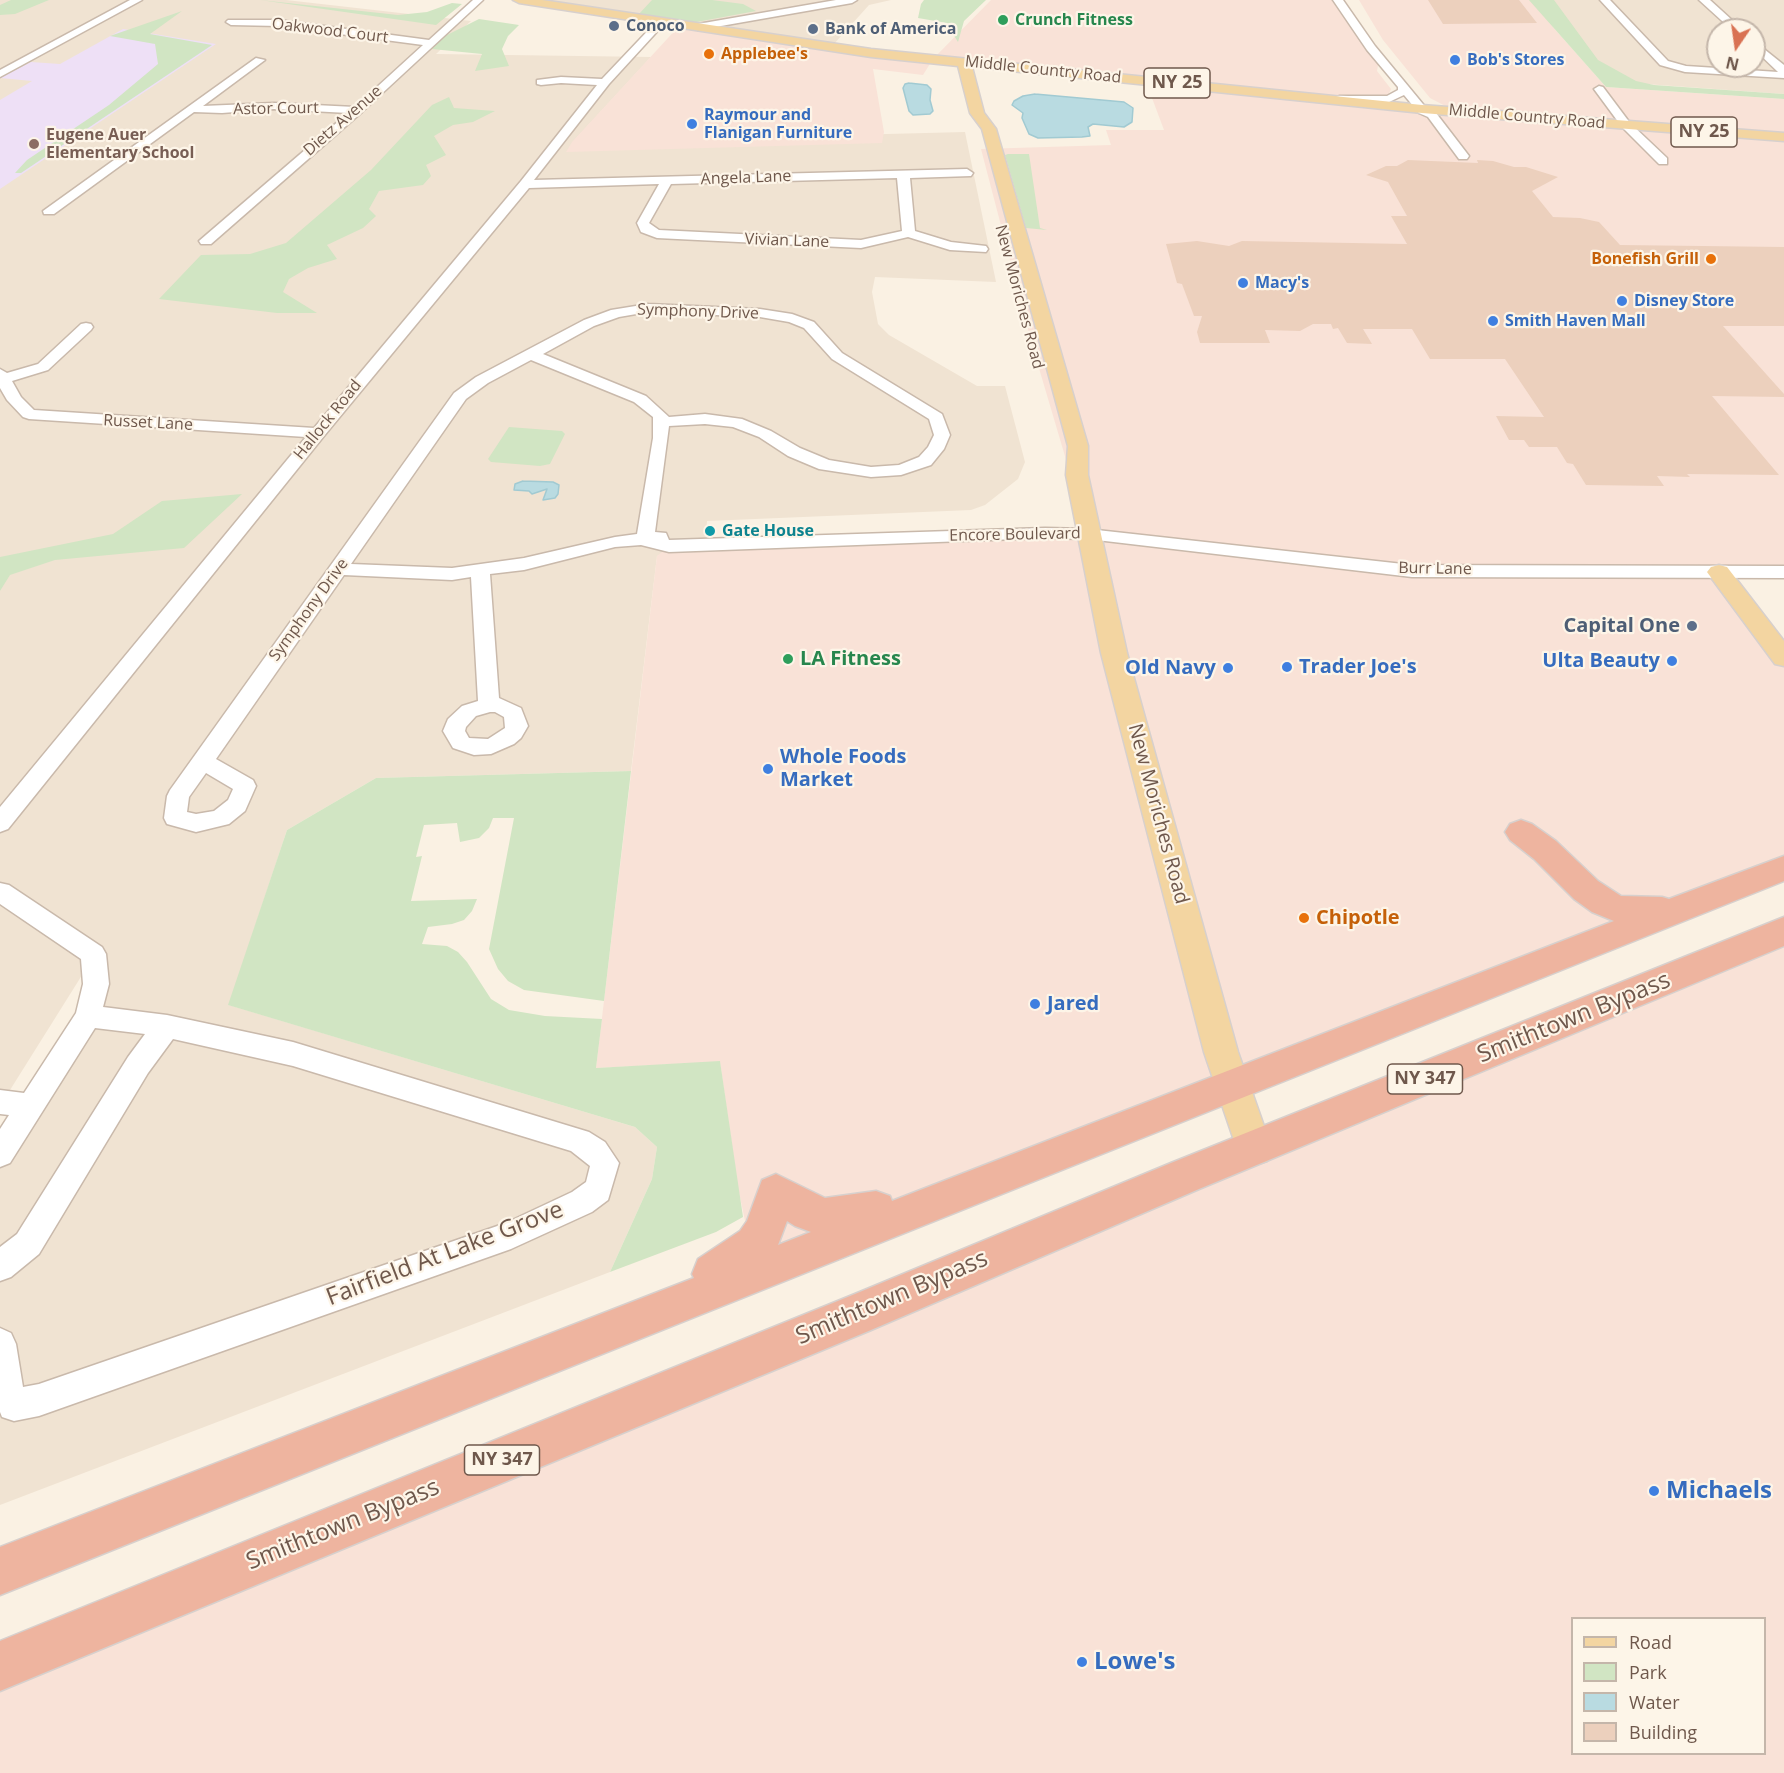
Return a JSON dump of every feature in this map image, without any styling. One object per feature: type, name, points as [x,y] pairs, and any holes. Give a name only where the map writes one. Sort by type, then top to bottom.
[{"type":"highway","points":[[1548,960],[1583,927],[1587,915],[1573,893],[1533,854],[1521,832],[1545,850],[1593,896],[1610,906],[1625,909],[1675,911]]},
{"type":"highway","points":[[0,1570],[1784,867]]},
{"type":"highway","name":"Smithtown Bypass","points":[[0,1666],[1782,933]]},
{"type":"highway","points":[[638,1319],[739,1258],[754,1245],[764,1230],[776,1192],[809,1212],[833,1217],[946,1198]]},
{"type":"main road","name":"Middle Country Road","points":[[519,0],[846,50],[1423,110],[1784,137]]},
{"type":"main road","name":"New Moriches Road","points":[[964,62],[977,113],[988,129],[1078,446],[1077,475],[1113,654],[1129,704],[1231,1085],[1254,1149]]},
{"type":"main road","name":"New Moriches Road","points":[[977,113],[973,129],[981,149],[1038,370]]},
{"type":"main road","name":"New Moriches Road","points":[[1063,456],[1077,475]]},
{"type":"main road","points":[[1729,572],[1784,631]]},
{"type":"main road","points":[[1729,572],[1784,658]]},
{"type":"street","points":[[0,74],[137,0]]},
{"type":"street","name":"Dietz Avenue","points":[[206,241],[358,110],[478,0]]},
{"type":"street","points":[[698,27],[852,0]]},
{"type":"street","points":[[1338,0],[1371,48],[1423,110],[1420,114],[1457,156]]},
{"type":"street","points":[[1605,0],[1664,63],[1685,69],[1784,73]]},
{"type":"street","points":[[1704,0],[1724,18]]},
{"type":"street","name":"Oakwood Court","points":[[231,22],[279,23],[429,43]]},
{"type":"street","name":"Hallock Road","points":[[0,823],[318,433],[525,184],[605,82],[661,22]]},
{"type":"street","points":[[1766,56],[1784,73]]},
{"type":"street","points":[[49,211],[267,57]]},
{"type":"street","points":[[541,82],[561,80],[605,82]]},
{"type":"street","points":[[1333,99],[1389,99],[1403,92],[1403,87]]},
{"type":"street","points":[[1599,89],[1626,125],[1663,161]]},
{"type":"street","name":"Astor Court","points":[[195,109],[222,110],[274,106],[358,110]]},
{"type":"street","name":"Angela Lane","points":[[525,184],[967,173]]},
{"type":"street","points":[[903,174],[909,233],[950,246],[981,249]]},
{"type":"street","name":"Vivian Lane","points":[[667,181],[643,223],[646,230],[657,234],[861,244],[909,233]]},
{"type":"street","name":"Symphony Drive","points":[[204,762],[295,627],[340,569],[460,396],[482,380],[607,316],[648,308],[760,313],[792,318],[809,325],[837,356],[936,417],[942,435],[936,449],[925,461],[901,471],[871,472],[825,465],[794,452],[765,434],[736,422],[705,419],[661,422]]},
{"type":"street","points":[[2,376],[43,367],[86,327]]},
{"type":"street","points":[[530,354],[640,399],[660,416],[661,438],[645,540]]},
{"type":"street","name":"Russet Lane","points":[[2,376],[8,402],[29,414],[318,433]]},
{"type":"street","name":"Encore Boulevard","points":[[340,569],[452,574],[524,564],[615,542],[645,540],[669,546],[1045,533],[1088,534]]},
{"type":"street","name":"Burr Lane","points":[[1088,534],[1412,571],[1784,572]]},
{"type":"street","points":[[480,570],[489,705]]},
{"type":"street","points":[[0,892],[93,954],[96,984],[88,1016],[0,1154]]},
{"type":"street","name":"Fairfield At Lake Grove","points":[[0,1344],[7,1391],[15,1405],[39,1400],[511,1235],[582,1202],[598,1190],[605,1162],[595,1151],[579,1141],[293,1054],[167,1026],[88,1016]]},
{"type":"street","points":[[0,1266],[28,1244],[138,1065],[167,1026]]},
{"type":"street","points":[[0,1102],[31,1106]]},
{"type":"shaded area","points":[[0,0],[286,0],[471,21],[436,54],[651,57],[573,142],[965,132],[996,282],[875,277],[872,292],[878,324],[889,335],[977,386],[1005,386],[1025,462],[1018,479],[985,505],[971,510],[707,521],[705,545],[657,556],[631,771],[376,778],[287,830],[229,1005],[635,1127],[657,1147],[652,1179],[610,1272],[0,1505],[0,1154],[88,1016],[94,956],[0,1106]]},
{"type":"shaded area","points":[[539,0],[891,0],[869,5],[833,45]]},
{"type":"shaded area","points":[[991,0],[1339,0],[1379,60],[1377,71],[1391,89],[1387,98],[1377,103],[1455,111],[1430,98],[1383,40],[1359,0],[1529,0],[1606,87],[1784,99],[1784,572],[1720,572],[1784,658],[1784,868],[756,1272],[738,1188],[720,1062],[596,1068],[657,556],[669,546],[1088,534],[1033,348],[981,149],[1111,145],[1106,130],[1164,130],[1149,90],[1150,81],[933,59]]},
{"type":"shaded area","points":[[1521,0],[1784,0],[1784,94],[1618,82]]},
{"type":"shaded area","points":[[680,25],[933,59],[923,75],[873,69],[884,132],[882,143],[566,152],[572,142]]},
{"type":"shaded area","name":"Eugene Auer Elementary School","points":[[123,29],[216,44],[0,189],[0,100],[32,81],[0,78],[31,62],[60,64]]},
{"type":"shaded area","points":[[1784,931],[1784,1773],[0,1773],[0,1666]]},
{"type":"green space","points":[[11,0],[49,0],[15,14],[0,15],[0,5]]},
{"type":"green space","points":[[260,0],[398,15],[427,12],[452,3],[462,4],[436,25]]},
{"type":"green space","points":[[652,0],[712,0],[743,4],[756,11],[691,23],[639,14]]},
{"type":"green space","points":[[924,0],[986,0],[964,21],[958,42],[953,34],[954,28],[947,23],[918,18]]},
{"type":"green space","points":[[1529,0],[1554,0],[1598,60],[1636,81],[1654,85],[1784,94],[1784,99],[1606,87]]},
{"type":"green space","points":[[182,11],[150,34],[212,45],[21,173],[15,173],[27,160],[109,105],[158,64],[155,44],[110,36]]},
{"type":"green space","points":[[479,19],[519,25],[508,36],[502,49],[509,66],[475,71],[482,54],[432,49],[443,37]]},
{"type":"green space","points":[[449,97],[454,108],[495,111],[473,122],[453,125],[434,136],[446,155],[426,165],[431,176],[423,185],[379,191],[369,209],[376,216],[363,228],[327,245],[337,259],[308,268],[289,279],[283,292],[317,313],[277,313],[159,299],[201,255],[250,254],[286,243],[371,170],[432,105]]},
{"type":"green space","points":[[1029,154],[1040,228],[1047,230],[1026,228],[1005,155]]},
{"type":"green space","points":[[509,427],[562,431],[565,434],[550,464],[540,466],[491,462],[488,459]]},
{"type":"green space","points":[[242,494],[184,548],[55,560],[10,575],[0,591],[0,557],[113,534],[162,501]]},
{"type":"green space","points":[[631,771],[604,1001],[524,990],[508,981],[498,969],[489,949],[514,818],[493,818],[489,828],[479,838],[460,842],[457,823],[424,825],[416,857],[422,856],[411,901],[477,899],[472,911],[464,920],[428,927],[422,944],[447,946],[458,952],[491,999],[509,1010],[545,1016],[602,1019],[596,1068],[720,1061],[743,1217],[716,1232],[610,1272],[652,1179],[657,1147],[635,1127],[228,1005],[287,830],[376,778]]},
{"type":"water","points":[[909,83],[927,85],[931,89],[930,100],[933,111],[930,114],[913,115],[909,111],[903,88]]},
{"type":"water","points":[[1035,94],[1124,102],[1133,108],[1132,122],[1124,127],[1093,124],[1088,127],[1090,136],[1038,138],[1029,134],[1022,118],[1023,113],[1012,105],[1014,101],[1023,96]]},
{"type":"water","points":[[523,481],[553,482],[559,485],[558,494],[555,498],[543,500],[547,489],[532,494],[529,491],[514,490],[515,484]]},
{"type":"building","points":[[1428,0],[1519,0],[1537,23],[1443,24]]},
{"type":"building","name":"Smith Haven Mall","points":[[1408,160],[1478,163],[1477,160],[1493,161],[1514,167],[1526,167],[1558,177],[1532,191],[1553,217],[1580,218],[1599,222],[1620,245],[1784,247],[1784,326],[1723,326],[1784,394],[1784,397],[1712,396],[1779,475],[1687,474],[1690,477],[1657,476],[1664,486],[1586,485],[1573,464],[1567,463],[1557,447],[1529,447],[1524,440],[1509,440],[1496,416],[1544,417],[1505,359],[1430,359],[1412,329],[1363,329],[1372,344],[1347,343],[1338,328],[1333,329],[1331,324],[1313,324],[1300,331],[1265,330],[1270,343],[1200,343],[1197,332],[1202,316],[1194,316],[1182,284],[1177,283],[1166,244],[1197,241],[1229,246],[1242,241],[1407,244],[1391,216],[1407,216],[1388,182],[1366,175],[1386,166],[1397,166]]},
{"type":"place","name":"Crunch Fitness","points":[[1003,20]]},
{"type":"place","name":"Conoco","points":[[614,26]]},
{"type":"place","name":"Bank of America","points":[[813,29]]},
{"type":"place","name":"Applebee's","points":[[709,54]]},
{"type":"place","name":"Bob's Stores","points":[[1455,60]]},
{"type":"place","name":"Raymour and Flanigan Furniture","points":[[692,124]]},
{"type":"place","name":"Eugene Auer Elementary School","points":[[34,144]]},
{"type":"place","name":"Bonefish Grill","points":[[1711,259]]},
{"type":"place","name":"Macy's","points":[[1243,283]]},
{"type":"place","name":"Disney Store","points":[[1622,301]]},
{"type":"place","name":"Smith Haven Mall","points":[[1493,321]]},
{"type":"place","name":"Gate House","points":[[710,531]]},
{"type":"place","name":"Capital One","points":[[1692,626]]},
{"type":"place","name":"LA Fitness","points":[[788,659]]},
{"type":"place","name":"Ulta Beauty","points":[[1672,661]]},
{"type":"place","name":"Trader Joe's","points":[[1287,667]]},
{"type":"place","name":"Old Navy","points":[[1228,668]]},
{"type":"place","name":"Whole Foods Market","points":[[768,769]]},
{"type":"place","name":"Chipotle","points":[[1304,918]]},
{"type":"place","name":"Jared","points":[[1035,1004]]},
{"type":"place","name":"Michaels","points":[[1654,1491]]},
{"type":"place","name":"Lowe's","points":[[1082,1662]]}]
